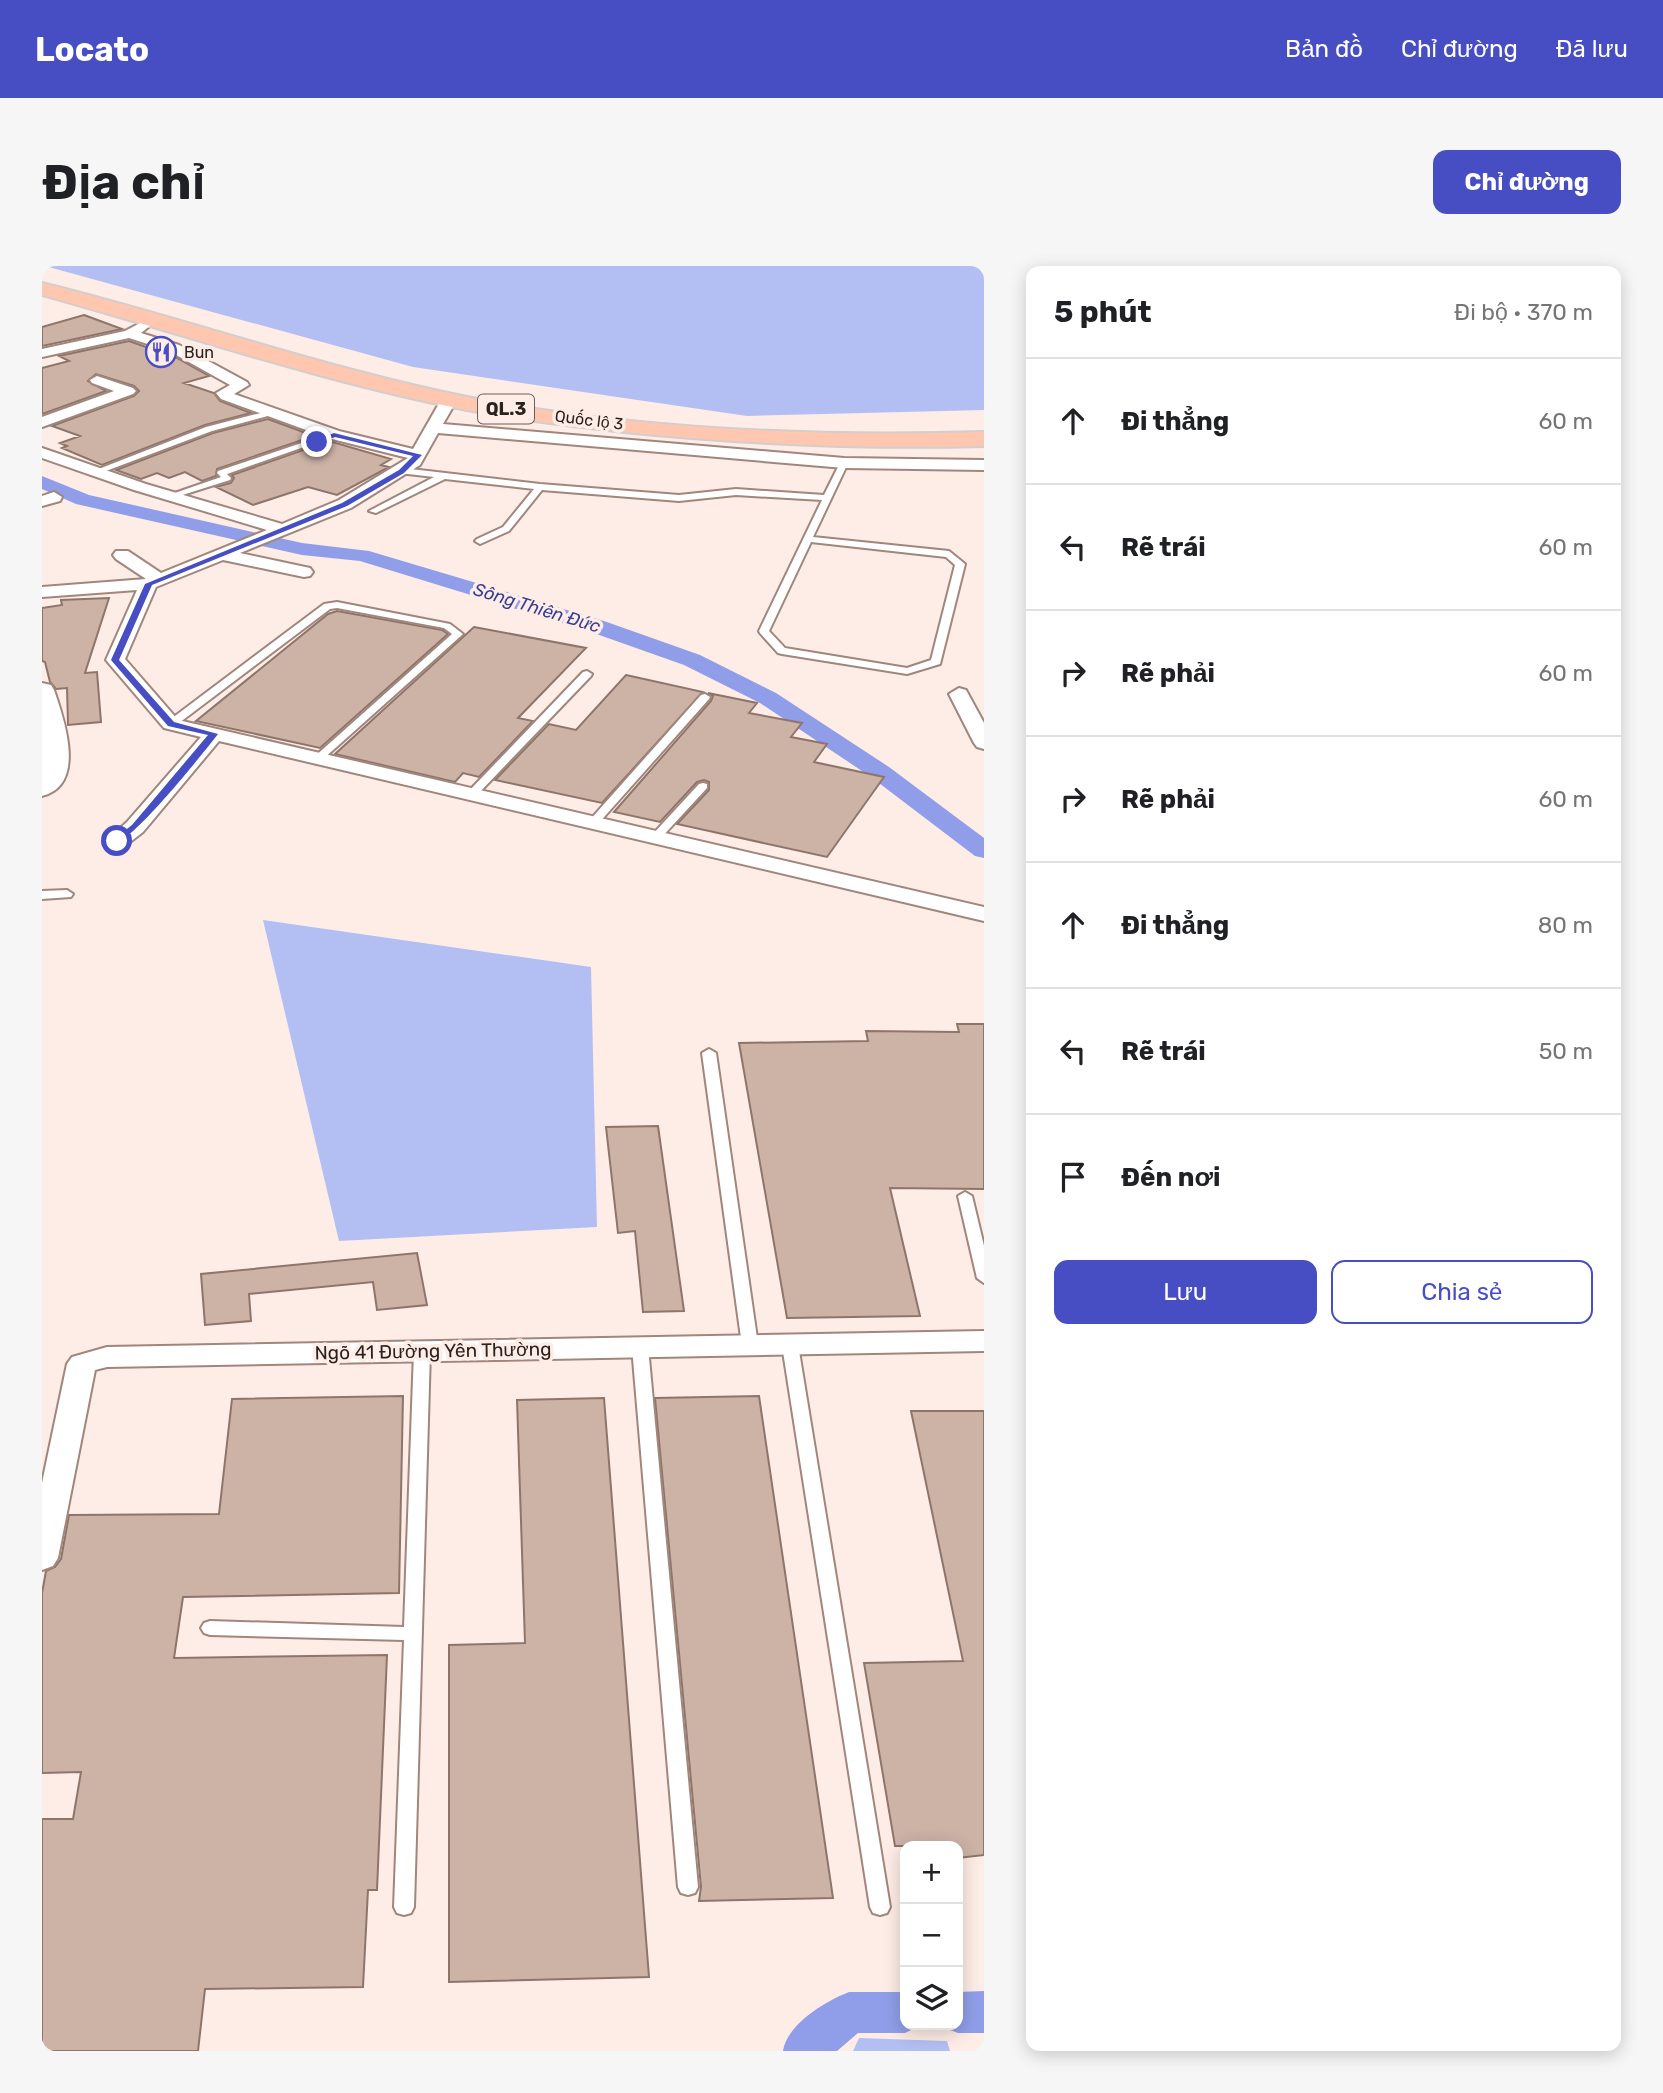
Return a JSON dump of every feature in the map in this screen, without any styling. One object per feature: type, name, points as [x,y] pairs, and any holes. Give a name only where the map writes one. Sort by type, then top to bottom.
[{"type":"highway","name":"Quốc lộ 3","points":[[42,289],[363,380],[449,400],[637,426],[783,438],[852,441],[984,439]]},
{"type":"street","points":[[42,353],[130,334],[154,319]]},
{"type":"street","points":[[130,334],[174,348],[242,385],[224,393],[226,396],[334,435],[418,455]]},
{"type":"street","points":[[204,365],[235,343]]},
{"type":"street","points":[[42,422],[128,391],[97,380]]},
{"type":"street","points":[[42,592],[154,581],[345,504],[401,471],[418,455],[449,400]]},
{"type":"street","points":[[551,439],[588,420]]},
{"type":"street","points":[[620,445],[637,426]]},
{"type":"street","points":[[435,428],[844,463],[984,466]]},
{"type":"street","points":[[42,453],[281,530]]},
{"type":"street","points":[[226,554],[304,572]]},
{"type":"street","points":[[122,555],[154,581]]},
{"type":"street","points":[[154,581],[115,660],[171,724],[984,914]]},
{"type":"street","points":[[42,690],[48,738],[57,765],[49,782],[42,788]]},
{"type":"street","points":[[959,694],[984,743]]},
{"type":"street","points":[[117,841],[135,827],[214,734]]},
{"type":"street","name":"Ngõ 41 Đường Yên Thường","points":[[42,1558],[82,1364],[107,1357],[984,1341]]},
{"type":"lane","points":[[95,472],[209,429],[272,412]]},
{"type":"lane","points":[[170,496],[227,478],[221,473],[334,435]]},
{"type":"lane","points":[[807,539],[949,554],[960,564],[936,663],[907,671],[782,652],[764,631],[807,539],[844,463]]},
{"type":"lane","points":[[401,471],[540,487],[679,498],[736,492],[827,498]]},
{"type":"lane","points":[[373,511],[443,476]]},
{"type":"lane","points":[[480,541],[506,529],[540,487]]},
{"type":"lane","points":[[171,724],[327,606],[337,605],[447,626],[458,634],[318,758]]},
{"type":"lane","points":[[472,794],[587,674]]},
{"type":"lane","points":[[593,823],[705,697]]},
{"type":"lane","points":[[656,837],[703,786]]},
{"type":"lane","points":[[42,895],[67,894]]},
{"type":"lane","points":[[709,1053],[750,1345]]},
{"type":"lane","points":[[965,1196],[984,1278]]},
{"type":"lane","points":[[790,1345],[880,1907]]},
{"type":"lane","points":[[640,1347],[688,1887]]},
{"type":"lane","points":[[404,1907],[422,1351]]},
{"type":"lane","points":[[210,1628],[413,1634]]},
{"type":"shaded area","points":[[45,266],[984,266],[984,410],[747,416],[413,367]]},
{"type":"shaded area","points":[[263,920],[591,967],[597,1227],[339,1241]]},
{"type":"shaded area","points":[[859,2038],[947,2041],[950,2051],[853,2051]]},
{"type":"building","points":[[84,315],[122,329],[42,346],[42,327]]},
{"type":"building","points":[[129,341],[177,358],[209,376],[184,383],[214,393],[220,401],[251,413],[205,425],[102,465],[62,448],[67,446],[60,443],[80,436],[52,426],[134,396],[139,391],[134,386],[96,374],[88,381],[106,391],[42,414],[42,368],[69,361],[59,356]]},
{"type":"building","points":[[268,419],[314,436],[217,469],[216,476],[202,481],[185,472],[169,478],[157,473],[141,479],[116,470],[213,433]]},
{"type":"building","points":[[329,441],[391,459],[381,465],[389,467],[337,495],[308,487],[253,505],[216,487],[231,483],[234,478],[232,475]]},
{"type":"building","points":[[109,598],[85,673],[97,672],[101,722],[68,725],[67,688],[56,689],[50,682],[45,662],[42,661],[42,608],[62,605],[61,600]]},
{"type":"building","points":[[337,611],[442,630],[448,634],[320,748],[196,721],[328,614]]},
{"type":"building","points":[[474,627],[586,648],[518,718],[533,721],[479,777],[463,773],[455,782],[335,754]]},
{"type":"building","points":[[626,675],[703,692],[602,803],[495,780],[549,724],[576,730]]},
{"type":"building","points":[[708,693],[757,703],[749,713],[802,723],[791,737],[827,744],[814,762],[884,777],[827,857],[677,824],[709,790],[709,782],[704,780],[697,782],[660,822],[614,812],[711,701],[713,696]]},
{"type":"building","points":[[957,1024],[984,1024],[984,1189],[890,1188],[920,1316],[787,1318],[739,1043],[868,1041],[866,1031],[959,1032]]},
{"type":"building","points":[[658,1126],[684,1311],[643,1312],[635,1231],[618,1233],[606,1127]]},
{"type":"building","points":[[417,1253],[427,1305],[377,1310],[373,1282],[249,1294],[251,1321],[205,1325],[201,1274]]},
{"type":"building","points":[[403,1396],[399,1593],[183,1597],[174,1658],[387,1655],[377,1890],[368,1890],[363,1987],[205,1989],[198,2051],[42,2051],[42,1819],[73,1819],[81,1772],[42,1773],[42,1593],[46,1571],[55,1567],[61,1559],[69,1515],[219,1514],[232,1399]]},
{"type":"building","points":[[759,1396],[833,1898],[699,1901],[701,1887],[655,1398]]},
{"type":"building","points":[[604,1398],[649,1977],[449,1982],[449,1645],[525,1643],[517,1400]]},
{"type":"building","points":[[911,1411],[984,1411],[984,1855],[963,1857],[963,1841],[900,1841],[900,1846],[895,1846],[864,1663],[963,1661]]},
{"type":"waterway","name":"Sông Thiên Đức","points":[[42,482],[83,500],[302,549],[362,555],[596,626],[692,660],[768,698],[880,772],[984,850]]},
{"type":"waterway","name":"Sông Thiên Đức","points":[[807,2051],[807,2047],[849,2013],[900,2012]]},
{"type":"waterway","name":"Sông Thiên Đức","points":[[963,2012],[984,2012]]},
{"type":"place","name":"Bun","points":[[161,352]]},
{"type":"route","points":[[117,841],[135,827],[214,734],[171,724],[115,660],[149,584],[345,504],[401,471],[414,462],[418,455],[334,435],[317,442]]}]
